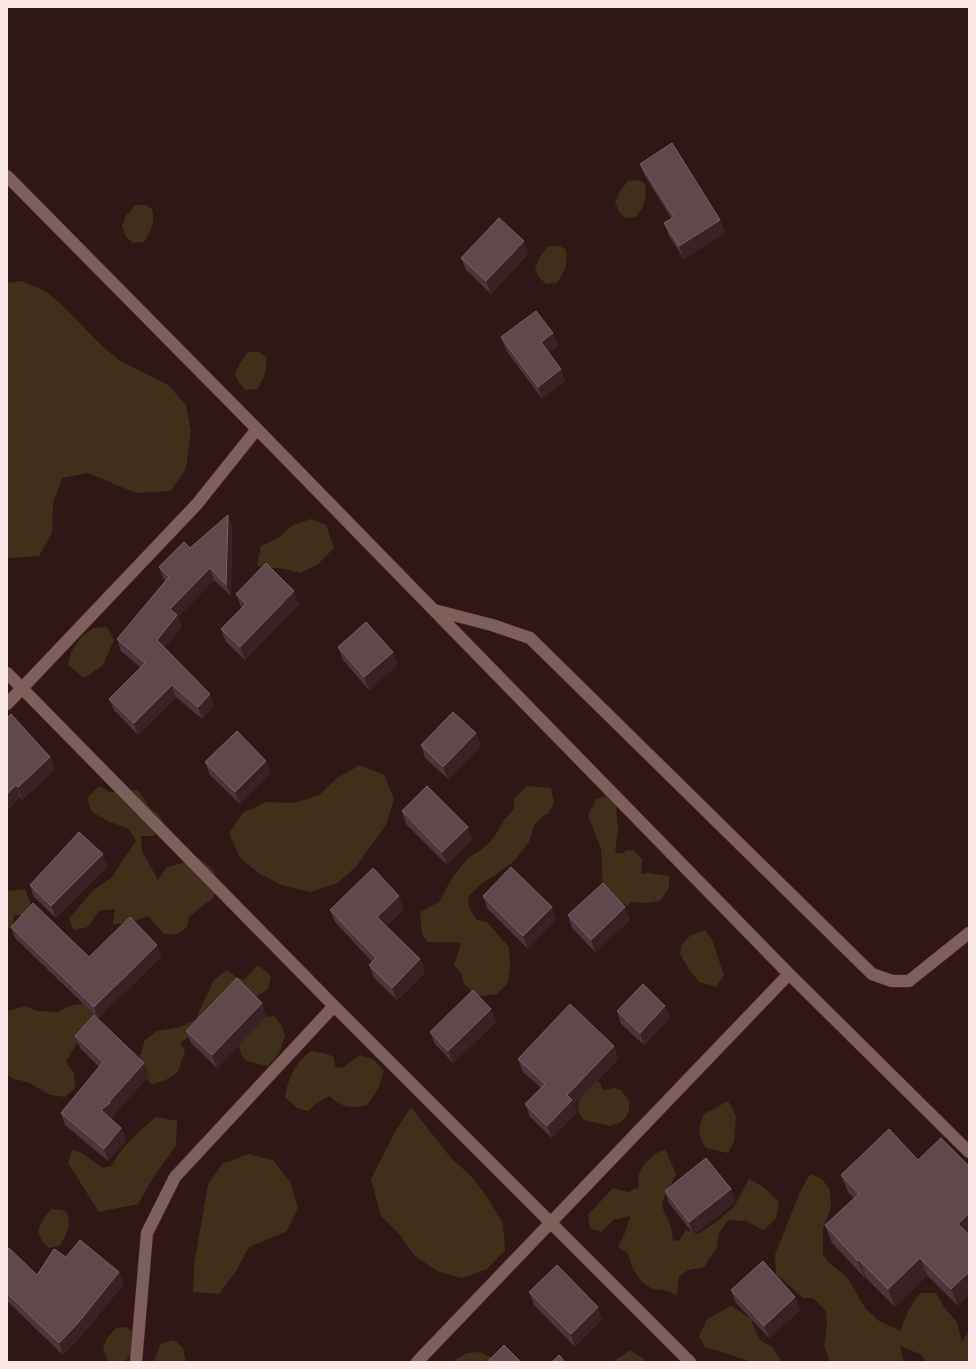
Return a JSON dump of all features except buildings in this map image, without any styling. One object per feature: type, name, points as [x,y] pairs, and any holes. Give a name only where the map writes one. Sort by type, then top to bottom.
[{"type":"street","points":[[7,176],[257,429],[790,974],[969,1152]]},
{"type":"street","points":[[7,704],[197,504],[257,429]]},
{"type":"street","points":[[433,609],[492,625],[530,638],[872,974],[892,981],[909,981],[969,933]]},
{"type":"street","points":[[7,673],[334,1006],[690,1362]]},
{"type":"street","points":[[417,1362],[790,974]]},
{"type":"street","points":[[136,1362],[147,1233],[175,1177],[334,1006]]},
{"type":"shaded area","points":[[639,180],[645,184],[645,202],[636,217],[626,218],[619,212],[615,202],[620,191],[628,181]]},
{"type":"shaded area","points":[[135,205],[146,205],[152,209],[152,226],[144,242],[133,243],[126,237],[122,226],[126,216]]},
{"type":"shaded area","points":[[548,246],[560,246],[566,250],[567,260],[557,283],[546,284],[540,278],[535,268],[540,257]]},
{"type":"shaded area","points":[[22,281],[47,292],[101,345],[120,361],[168,385],[186,405],[191,432],[186,468],[171,491],[136,493],[88,473],[62,478],[53,503],[52,533],[39,556],[8,558],[7,283]]},
{"type":"shaded area","points":[[248,352],[259,352],[266,357],[265,374],[257,389],[246,390],[240,384],[235,374],[240,363]]},
{"type":"shaded area","points":[[311,519],[326,525],[334,548],[317,565],[300,573],[285,569],[257,566],[261,546],[278,538],[293,525]]},
{"type":"shaded area","points":[[107,627],[114,640],[103,665],[84,678],[68,665],[71,652],[82,636],[94,628]]},
{"type":"shaded area","points":[[360,765],[384,775],[394,799],[386,825],[356,867],[337,883],[311,892],[284,886],[260,874],[240,858],[229,833],[243,813],[267,802],[295,803],[319,795],[337,778]]},
{"type":"shaded area","points":[[99,786],[110,792],[138,790],[150,808],[158,814],[164,823],[154,836],[141,836],[142,851],[158,880],[166,868],[198,858],[213,871],[216,879],[213,899],[189,917],[187,927],[178,934],[164,934],[148,916],[130,923],[113,924],[115,909],[99,911],[88,927],[74,930],[69,919],[92,891],[111,878],[136,841],[129,829],[108,821],[92,812],[87,798]]},
{"type":"shaded area","points":[[527,786],[551,788],[554,803],[548,814],[544,815],[534,825],[529,842],[514,861],[482,883],[468,897],[469,908],[477,920],[487,922],[509,947],[510,969],[507,984],[497,994],[481,996],[474,993],[464,984],[461,973],[454,965],[461,944],[456,942],[428,942],[422,934],[420,912],[439,902],[452,878],[467,859],[486,846],[495,836],[504,820],[514,809],[514,799]]},
{"type":"shaded area","points":[[606,796],[616,805],[618,830],[615,852],[622,854],[627,850],[634,851],[642,859],[641,874],[649,873],[669,876],[669,888],[660,901],[646,903],[631,902],[627,906],[603,888],[601,848],[588,816],[596,799]]},
{"type":"shaded area","points":[[25,889],[31,905],[26,915],[14,915],[13,927],[7,929],[7,891]]},
{"type":"shaded area","points":[[705,930],[712,940],[724,975],[716,987],[699,982],[680,954],[681,945],[690,936]]},
{"type":"shaded area","points":[[258,965],[271,976],[268,989],[180,1043],[185,1050],[178,1072],[164,1081],[152,1084],[140,1073],[140,1056],[145,1040],[157,1031],[181,1027],[196,1019],[214,980],[227,970],[236,977],[244,980]]},
{"type":"shaded area","points":[[86,1003],[94,1013],[88,1026],[66,1061],[74,1073],[75,1088],[65,1097],[50,1095],[28,1082],[14,1079],[7,1075],[7,1011],[25,1006],[37,1011],[57,1012],[70,1006]]},
{"type":"shaded area","points":[[274,1016],[281,1025],[285,1036],[279,1053],[268,1066],[248,1061],[242,1056],[240,1051],[238,1036],[256,1019]]},
{"type":"shaded area","points":[[311,1051],[324,1053],[334,1057],[335,1067],[342,1068],[360,1055],[374,1060],[384,1071],[378,1089],[367,1105],[350,1107],[338,1103],[329,1096],[317,1103],[308,1111],[297,1108],[285,1097],[288,1083],[293,1071]]},
{"type":"shaded area","points":[[595,1079],[600,1083],[603,1090],[615,1088],[621,1090],[629,1101],[629,1109],[626,1117],[621,1122],[610,1126],[584,1120],[579,1113],[578,1106],[582,1091]]},
{"type":"shaded area","points":[[728,1101],[736,1116],[734,1141],[728,1153],[706,1148],[699,1131],[704,1114]]},
{"type":"shaded area","points":[[411,1107],[451,1158],[472,1177],[488,1198],[503,1224],[505,1250],[487,1269],[462,1278],[437,1271],[415,1256],[399,1234],[381,1216],[371,1179],[396,1130]]},
{"type":"shaded area","points":[[156,1117],[177,1121],[176,1146],[156,1173],[138,1204],[99,1212],[68,1163],[72,1150],[80,1152],[103,1168],[111,1166],[126,1145]]},
{"type":"shaded area","points":[[665,1149],[676,1174],[662,1203],[664,1212],[671,1227],[673,1240],[679,1241],[686,1230],[698,1234],[716,1222],[733,1208],[749,1179],[763,1187],[779,1202],[776,1218],[764,1230],[746,1221],[728,1220],[719,1233],[717,1247],[704,1267],[688,1270],[679,1277],[677,1295],[664,1290],[652,1289],[641,1281],[633,1269],[628,1254],[618,1247],[625,1233],[630,1216],[613,1220],[601,1232],[590,1228],[588,1215],[613,1188],[628,1192],[639,1187],[638,1175],[643,1166],[653,1156]]},
{"type":"shaded area","points":[[248,1154],[273,1160],[290,1182],[298,1208],[287,1231],[249,1247],[236,1271],[219,1294],[193,1292],[194,1265],[208,1185],[222,1164]]},
{"type":"shaded area","points":[[810,1174],[822,1179],[830,1190],[831,1207],[823,1228],[823,1254],[829,1263],[847,1277],[865,1308],[879,1321],[900,1331],[908,1311],[920,1293],[936,1293],[944,1307],[957,1322],[962,1342],[969,1330],[969,1362],[927,1362],[920,1354],[900,1346],[904,1362],[830,1362],[824,1345],[827,1324],[826,1311],[813,1298],[803,1298],[776,1274],[775,1255],[800,1192]]},
{"type":"shaded area","points":[[51,1209],[62,1210],[68,1214],[69,1224],[66,1235],[59,1246],[49,1248],[42,1241],[38,1231],[43,1220]]},
{"type":"shaded area","points":[[731,1306],[750,1318],[760,1340],[772,1347],[782,1362],[751,1362],[705,1347],[699,1336],[707,1319]]},
{"type":"shaded area","points":[[126,1327],[133,1332],[131,1353],[125,1362],[110,1362],[107,1359],[103,1349],[107,1338],[116,1328]]},
{"type":"shaded area","points":[[174,1340],[183,1348],[186,1362],[153,1362],[161,1344]]},
{"type":"shaded area","points":[[630,1350],[645,1360],[645,1362],[613,1362]]},
{"type":"shaded area","points":[[480,1352],[492,1358],[493,1362],[452,1362],[467,1353]]}]
